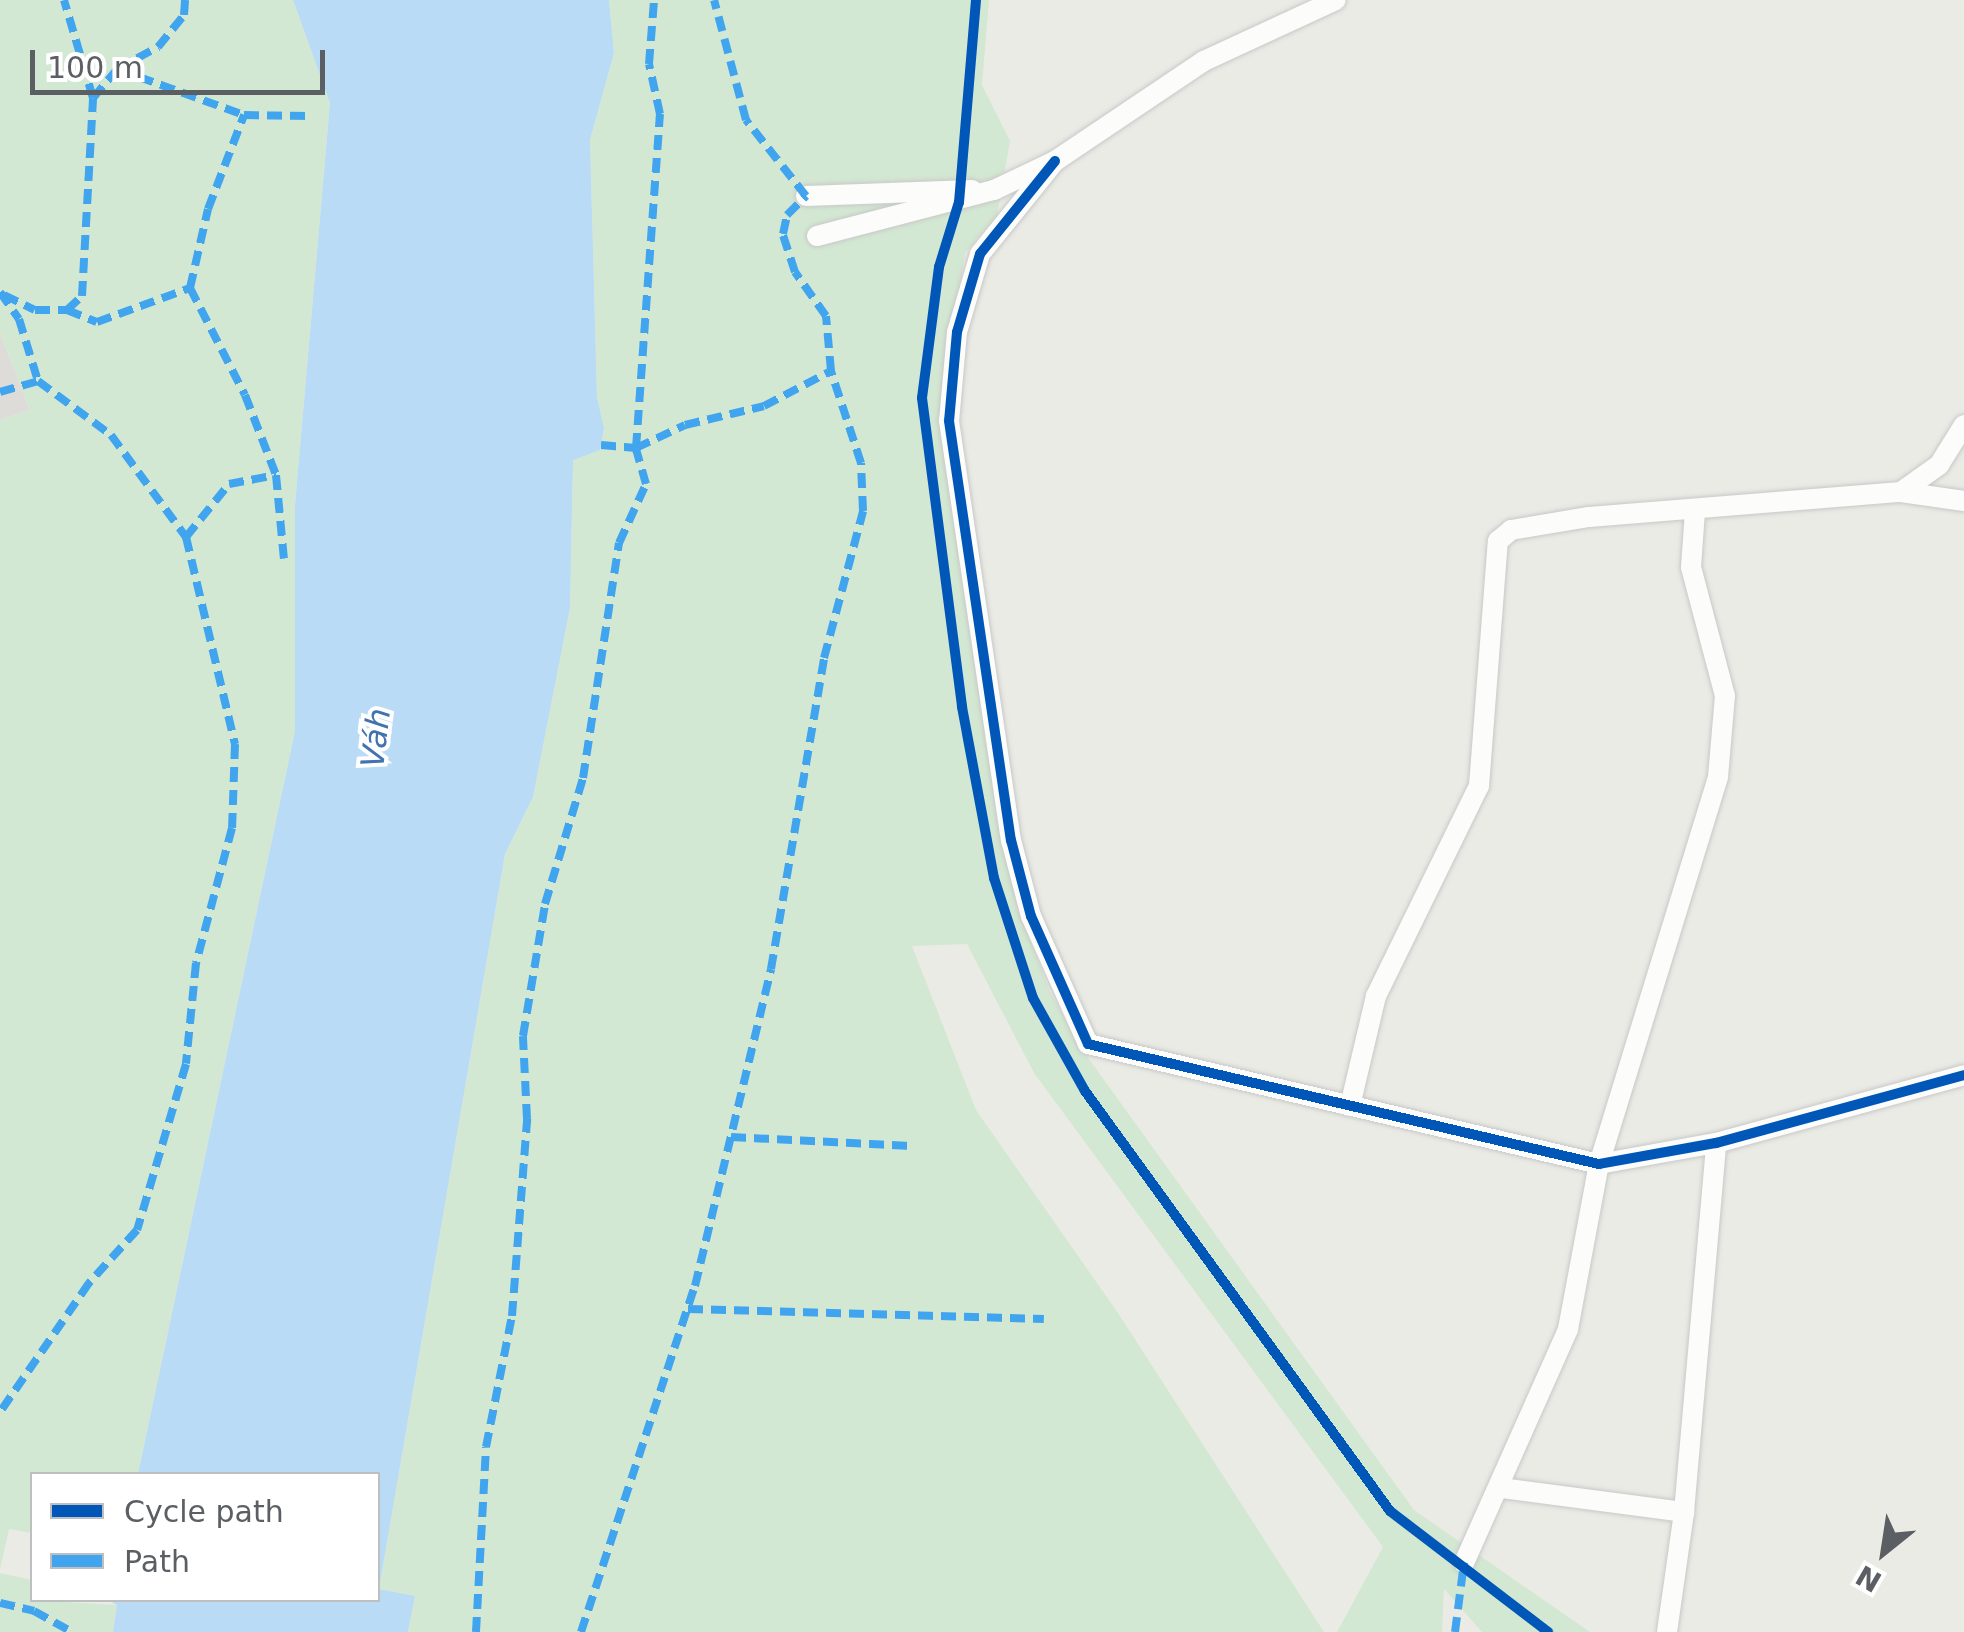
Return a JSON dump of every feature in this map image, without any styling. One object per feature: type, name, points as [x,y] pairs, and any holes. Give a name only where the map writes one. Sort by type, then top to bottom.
[{"type":"street","points":[[817,236],[994,190],[1054,161],[1204,62],[1336,0]]},
{"type":"street","points":[[1054,161],[980,254],[956,332],[949,421],[1011,840],[1032,916],[1088,1044],[1598,1164],[1716,1144],[1964,1075]]},
{"type":"street","points":[[806,196],[994,190]]},
{"type":"street","points":[[1901,492],[1939,465],[1964,425]]},
{"type":"street","points":[[1350,1106],[1376,996],[1479,786],[1498,541],[1512,530],[1589,516],[1695,511],[1901,492],[1964,501]]},
{"type":"street","points":[[1464,1562],[1568,1330],[1598,1164],[1718,778],[1725,696],[1691,567],[1695,511]]},
{"type":"street","points":[[1667,1632],[1684,1512],[1716,1144]]},
{"type":"street","points":[[1500,1488],[1684,1512]]},
{"type":"shaded area","points":[[0,333],[30,410],[0,420]]},
{"type":"green space","points":[[0,0],[293,0],[330,103],[295,505],[295,731],[138,1472],[30,1472],[30,1533],[9,1529],[0,1569],[0,420],[30,410],[0,333]]},
{"type":"green space","points":[[609,0],[989,0],[982,85],[1010,141],[997,215],[965,253],[942,415],[1021,916],[1050,992],[1084,1052],[1414,1510],[1590,1632],[1482,1632],[1444,1589],[1442,1632],[1337,1632],[1383,1547],[1034,1073],[967,944],[912,946],[976,1110],[1118,1313],[1324,1632],[408,1632],[415,1596],[380,1589],[505,854],[533,797],[570,608],[573,459],[600,450],[604,428],[597,397],[590,140],[614,53]]},
{"type":"green space","points":[[0,1573],[30,1580],[30,1602],[117,1605],[113,1632],[0,1632]]},
{"type":"water","name":"Váh","points":[[293,0],[609,0],[614,53],[590,140],[597,397],[604,428],[600,450],[573,460],[570,608],[533,797],[505,854],[380,1583],[380,1472],[138,1472],[295,731],[295,505],[330,103]]},
{"type":"water","points":[[380,1589],[415,1596],[408,1632],[113,1632],[117,1605],[111,1602],[380,1602]]},
{"type":"marked path","points":[[4,295],[35,310],[67,310],[82,296],[93,98],[64,0]]},
{"type":"marked path","points":[[93,98],[117,69],[158,47],[184,15],[185,0]]},
{"type":"marked path","points":[[476,1632],[486,1447],[512,1316],[527,1119],[523,1036],[545,904],[583,778],[619,543],[646,484],[636,448],[660,114],[649,64],[654,0]]},
{"type":"marked path","points":[[581,1632],[695,1286],[771,969],[824,658],[863,511],[861,463],[831,371],[826,316],[795,272],[783,234],[787,215],[806,196],[746,120],[714,0]]},
{"type":"marked path","points":[[117,69],[244,115]]},
{"type":"marked path","points":[[190,288],[208,209],[244,115],[310,116]]},
{"type":"marked path","points":[[67,310],[97,322],[190,288],[245,395],[276,475],[284,559]]},
{"type":"marked path","points":[[0,292],[19,319],[38,381],[111,435],[186,537],[235,744],[232,828],[196,963],[186,1064],[137,1230],[89,1283],[0,1412]]},
{"type":"marked path","points":[[601,445],[636,448],[685,425],[764,406],[831,371]]},
{"type":"marked path","points":[[0,392],[38,381]]},
{"type":"marked path","points":[[186,537],[229,484],[276,475]]},
{"type":"marked path","points":[[731,1137],[911,1146]]},
{"type":"marked path","points":[[688,1309],[1044,1319]]},
{"type":"marked path","points":[[1455,1632],[1464,1563]]},
{"type":"marked path","points":[[0,1603],[34,1611],[72,1632]]},
{"type":"cycle path","points":[[976,0],[959,202],[939,267],[922,398],[962,707],[994,878],[1033,998],[1085,1091],[1390,1511],[1548,1632]]},
{"type":"cycle path","points":[[1055,161],[980,254],[957,332],[949,421],[1011,840],[1031,916],[1088,1044],[1599,1164],[1716,1143],[1964,1075]]}]
